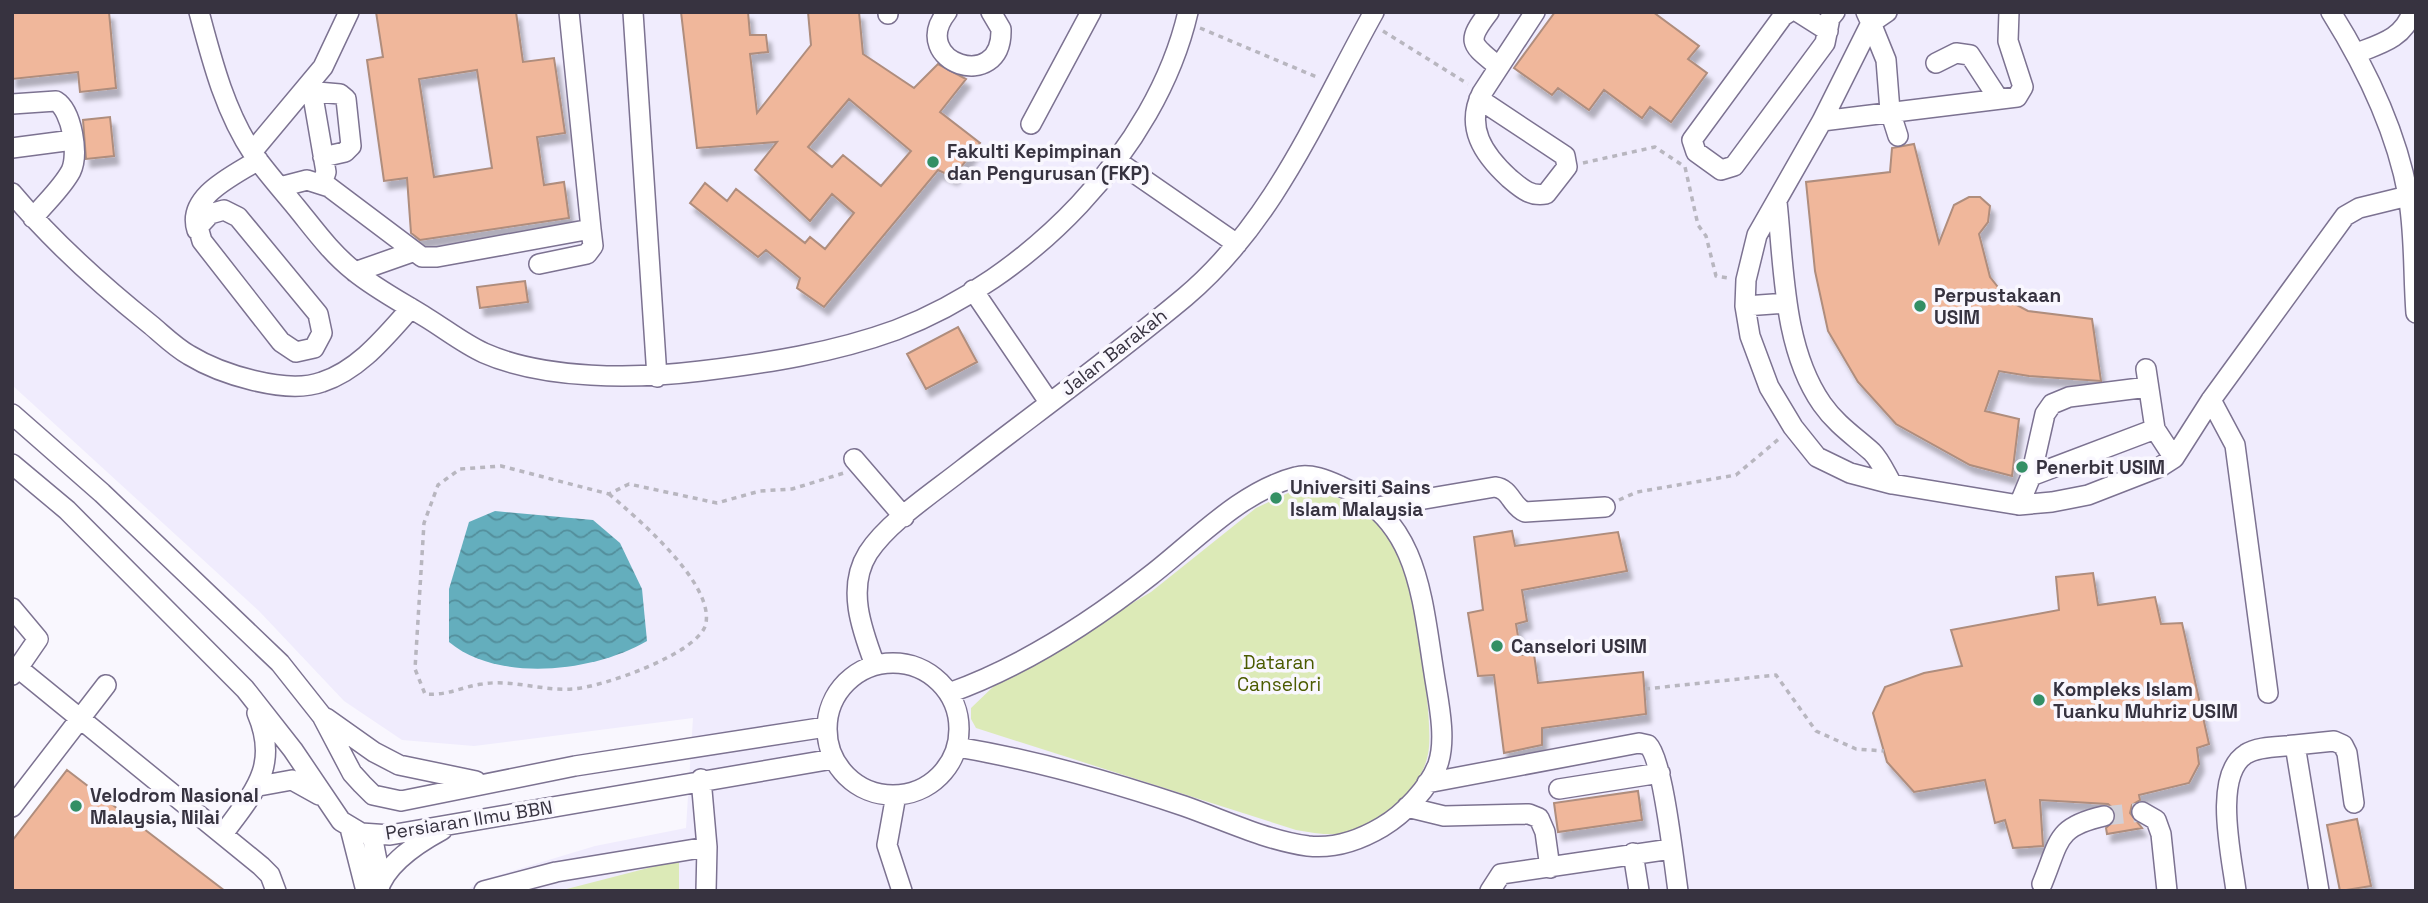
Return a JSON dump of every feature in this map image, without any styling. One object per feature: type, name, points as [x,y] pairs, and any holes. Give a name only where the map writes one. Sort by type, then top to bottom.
[{"type":"street","points":[[199,12],[216,76],[259,161],[320,238],[355,272],[484,353],[510,361],[596,376],[657,377],[749,366],[833,350],[898,329],[973,290],[1047,238],[1086,201],[1117,161],[1155,99],[1187,17]]},
{"type":"street","points":[[231,211],[236,190],[309,91],[332,52],[349,12]]},
{"type":"street","points":[[539,264],[587,254],[593,246],[569,12]]},
{"type":"street","points":[[633,12],[657,377]]},
{"type":"street","points":[[947,12],[939,25],[937,36],[942,51],[955,64],[966,67],[977,66],[997,52],[1001,29],[991,12]]},
{"type":"street","points":[[1031,124],[1091,12]]},
{"type":"street","points":[[1489,12],[1475,31],[1472,40],[1476,48],[1499,67]]},
{"type":"street","points":[[1789,12],[1783,16],[1692,141],[1696,152],[1721,170],[1734,166],[1825,43],[1830,19],[1835,12]]},
{"type":"street","points":[[1798,12],[1828,31]]},
{"type":"street","points":[[1822,121],[2017,97],[2023,87],[2008,41],[2009,12]]},
{"type":"street","points":[[2331,12],[2357,52],[2396,150],[2408,196],[2416,313]]},
{"type":"street","points":[[2357,52],[2390,40],[2409,21],[2412,12]]},
{"type":"street","points":[[1480,96],[1561,152],[1567,167],[1546,194],[1528,193],[1491,162],[1482,148],[1474,120],[1480,96],[1534,13]]},
{"type":"street","points":[[1875,16],[1822,121],[1758,235],[1745,280],[1745,306],[1750,336],[1769,387],[1793,427],[1817,457],[1850,473],[1892,484],[2019,505],[2052,502],[2113,488],[2161,467],[2174,457],[2211,400],[2345,216],[2359,208],[2408,196]]},
{"type":"street","points":[[1875,16],[1886,60],[1890,111],[1898,136]]},
{"type":"street","name":"Jalan Barakah","points":[[875,665],[863,630],[857,595],[859,573],[869,553],[904,517],[1187,295],[1237,244],[1287,175],[1338,85],[1372,17]]},
{"type":"street","points":[[1936,64],[1956,53],[1970,55],[1998,98]]},
{"type":"street","points":[[309,91],[326,172],[322,184]]},
{"type":"street","points":[[309,91],[340,94],[346,99],[351,146],[345,152],[323,156]]},
{"type":"street","points":[[12,104],[56,101],[70,116],[73,140],[71,172],[33,218]]},
{"type":"street","points":[[12,148],[73,140]]},
{"type":"street","points":[[231,211],[318,314],[323,324],[322,333],[314,348],[296,352],[281,342],[198,234],[194,222],[198,205],[259,161]]},
{"type":"street","points":[[1117,161],[1237,244]]},
{"type":"street","points":[[280,187],[307,180],[322,184],[422,257],[437,257],[591,229]]},
{"type":"street","points":[[12,193],[33,218],[127,306],[188,354],[244,377],[298,386],[335,377],[375,348],[411,308]]},
{"type":"street","points":[[1777,202],[1787,303],[1805,370],[1821,403],[1843,430],[1874,454],[1892,484]]},
{"type":"street","points":[[198,234],[202,220],[210,214],[231,211]]},
{"type":"street","points":[[355,272],[412,252]]},
{"type":"street","points":[[973,290],[1049,402]]},
{"type":"street","points":[[1745,306],[1787,303]]},
{"type":"street","points":[[2019,505],[2031,476],[2045,414],[2052,404],[2069,397],[2147,378],[2155,429],[2174,457]]},
{"type":"street","points":[[2211,400],[2235,444],[2268,693]]},
{"type":"street","name":"Persiaran Ilmu BBN","points":[[12,414],[102,493],[280,663],[322,716],[352,773],[373,795],[401,801],[483,783],[826,727]]},
{"type":"street","points":[[2031,476],[2155,429]]},
{"type":"street","points":[[856,463],[904,517]]},
{"type":"street","points":[[12,464],[67,510],[245,689],[293,750],[322,797],[350,828],[372,887]]},
{"type":"street","points":[[949,693],[1012,666],[1090,620],[1227,514],[1264,490],[1299,476],[1325,479],[1377,507],[1406,548],[1420,587],[1435,682],[1441,746],[1438,763],[1427,783],[1407,807],[1385,825],[1357,839],[1337,845],[1310,846],[1270,838],[1087,774],[957,747]]},
{"type":"street","points":[[1377,507],[1495,486],[1508,491],[1517,507],[1525,512],[1605,507]]},
{"type":"street","points":[[12,608],[38,639],[15,671],[79,718],[223,834],[270,875],[276,891]]},
{"type":"street","points":[[896,662],[917,667],[935,677],[949,693],[958,719],[957,747],[948,765],[934,780],[916,791],[896,795],[877,793],[859,786],[844,774],[833,759],[826,727],[830,706],[841,688],[856,674],[875,665],[896,662]]},
{"type":"street","points":[[12,807],[106,685]]},
{"type":"street","points":[[223,834],[259,786],[267,753],[266,735],[245,689]]},
{"type":"street","points":[[322,716],[374,752],[399,765],[483,783]]},
{"type":"street","points":[[2236,891],[2224,800],[2238,761],[2248,752],[2334,741],[2343,745],[2347,753],[2354,803]]},
{"type":"street","points":[[1427,783],[1639,743],[1652,748],[1660,773],[1678,891]]},
{"type":"street","points":[[2295,745],[2319,891]]},
{"type":"street","name":"Persiaran Ilmu BBN","points":[[350,828],[372,835],[390,835],[701,779],[833,759]]},
{"type":"street","points":[[1559,789],[1660,773]]},
{"type":"street","points":[[701,779],[707,847],[706,891]]},
{"type":"street","points":[[259,786],[292,780],[322,797]]},
{"type":"street","points":[[896,795],[887,845],[902,891]]},
{"type":"street","points":[[1407,807],[1444,816],[1529,814],[1539,818],[1545,832],[1550,868]]},
{"type":"street","points":[[2142,812],[2156,820],[2161,834],[2167,891]]},
{"type":"street","points":[[2061,891],[2040,887],[2067,828],[2104,816]]},
{"type":"street","points":[[372,887],[425,839],[445,829],[483,818]]},
{"type":"street","points":[[372,835],[372,887]]},
{"type":"street","points":[[484,891],[556,872],[707,847]]},
{"type":"street","points":[[1490,891],[1494,880],[1501,874],[1671,849]]},
{"type":"street","points":[[1633,853],[1639,891]]},
{"type":"path","points":[[1187,17],[1338,85]]},
{"type":"path","points":[[1372,17],[1480,96]]},
{"type":"path","points":[[1567,167],[1655,147],[1685,167],[1698,225],[1706,236],[1716,276],[1745,280]]},
{"type":"path","points":[[1605,507],[1637,492],[1736,475],[1793,427]]},
{"type":"path","points":[[610,494],[658,538],[685,569],[702,601],[706,622],[699,634],[672,655],[624,677],[572,690],[483,683],[443,696],[425,694],[415,669],[424,523],[438,485],[460,469],[501,466],[610,494],[629,484],[718,503],[760,491],[792,489],[856,463]]},
{"type":"path","points":[[1644,688],[1776,675],[1816,731],[1856,749],[1884,751]]},
{"type":"shaded area","name":"Universiti Sains Islam Malaysia","points":[[12,12],[2416,12],[2416,891],[467,891],[479,881],[595,846],[686,828],[693,718],[474,746],[402,740],[344,701],[259,611],[12,385]]},
{"type":"green space","name":"Dataran Canselori","points":[[1290,492],[1337,497],[1361,508],[1396,540],[1406,560],[1413,587],[1423,664],[1429,744],[1418,780],[1387,815],[1362,830],[1349,833],[1329,834],[1296,830],[976,728],[971,719],[971,708],[996,684],[1151,592],[1256,508]]},
{"type":"green space","points":[[679,860],[679,891],[559,891]]},
{"type":"water","points":[[495,511],[593,520],[620,543],[642,589],[647,641],[601,660],[546,668],[493,664],[469,655],[449,642],[449,589],[469,522]]},
{"type":"building","points":[[12,12],[109,12],[116,88],[80,92],[78,72],[12,79]]},
{"type":"building","points":[[376,12],[516,12],[523,62],[554,58],[565,133],[537,137],[544,185],[564,182],[569,218],[420,240],[411,233],[407,178],[384,181],[367,60],[383,57]],"holes":[[[477,70],[492,168],[434,177],[419,79]]]},
{"type":"building","name":"Fakulti Kepimpinan dan Pengurusan (FKP)","points":[[681,12],[748,12],[750,35],[766,35],[768,52],[750,54],[757,113],[811,45],[808,12],[859,12],[863,54],[914,88],[938,64],[966,79],[940,112],[980,143],[953,177],[938,170],[824,307],[797,288],[800,278],[766,250],[758,257],[690,203],[705,183],[727,201],[736,189],[805,243],[810,237],[825,249],[854,213],[832,194],[810,221],[755,170],[777,142],[697,148]],"holes":[[[849,99],[911,151],[881,186],[843,155],[832,167],[808,147]]]},
{"type":"building","points":[[1555,12],[1653,12],[1699,46],[1688,59],[1707,73],[1671,122],[1650,107],[1642,118],[1604,90],[1589,110],[1558,88],[1552,95],[1514,68]]},
{"type":"building","points":[[110,117],[114,156],[86,159],[83,120]]},
{"type":"building","name":"Perpustakaan USIM","points":[[1914,144],[1939,243],[1954,205],[1969,197],[1980,197],[1990,206],[1988,222],[1979,234],[1990,277],[2009,301],[2028,311],[2092,319],[2101,381],[1999,371],[1985,411],[2019,419],[2012,476],[1970,465],[1896,424],[1858,382],[1828,331],[1815,271],[1806,182],[1890,172],[1892,148]]},
{"type":"building","points":[[525,281],[528,302],[480,308],[477,287]]},
{"type":"building","points":[[958,327],[977,362],[926,389],[907,354]]},
{"type":"building","name":"Canselori USIM","points":[[1512,531],[1515,546],[1618,532],[1627,571],[1522,590],[1527,621],[1516,624],[1521,655],[1534,654],[1538,683],[1643,672],[1646,714],[1542,728],[1542,745],[1504,753],[1494,675],[1478,676],[1468,613],[1483,610],[1474,537]]},
{"type":"building","name":"Kompleks Islam Tuanku Muhriz USIM","points":[[2093,573],[2098,605],[2155,597],[2161,624],[2182,623],[2209,744],[2197,748],[2199,764],[2189,783],[2139,795],[2140,800],[2132,805],[2130,813],[2142,828],[2107,834],[2106,828],[2116,818],[2113,808],[2108,804],[2040,800],[2043,846],[2013,848],[2005,820],[1995,823],[1985,780],[1914,792],[1887,762],[1873,713],[1885,687],[1924,673],[1962,666],[1951,630],[2059,610],[2056,577]]},
{"type":"building","name":"Velodrom Nasional Malaysia, Nilai","points":[[67,770],[225,891],[12,891],[12,841]]},
{"type":"building","points":[[1638,791],[1642,820],[1558,832],[1554,803]]},
{"type":"building","points":[[2357,819],[2371,886],[2340,891],[2327,825]]},
{"type":"tunnel","points":[[2104,816],[2142,812]]},
{"type":"place","name":"Fakulti Kepimpinan dan Pengurusan (FKP)","points":[[933,162]]},
{"type":"place","name":"Perpustakaan USIM","points":[[1920,306]]},
{"type":"place","name":"Penerbit USIM","points":[[2022,467]]},
{"type":"place","name":"Universiti Sains Islam Malaysia","points":[[1276,498]]},
{"type":"place","name":"Canselori USIM","points":[[1497,646]]},
{"type":"place","name":"Kompleks Islam Tuanku Muhriz USIM","points":[[2039,700]]},
{"type":"place","name":"Velodrom Nasional Malaysia, Nilai","points":[[76,806]]}]
